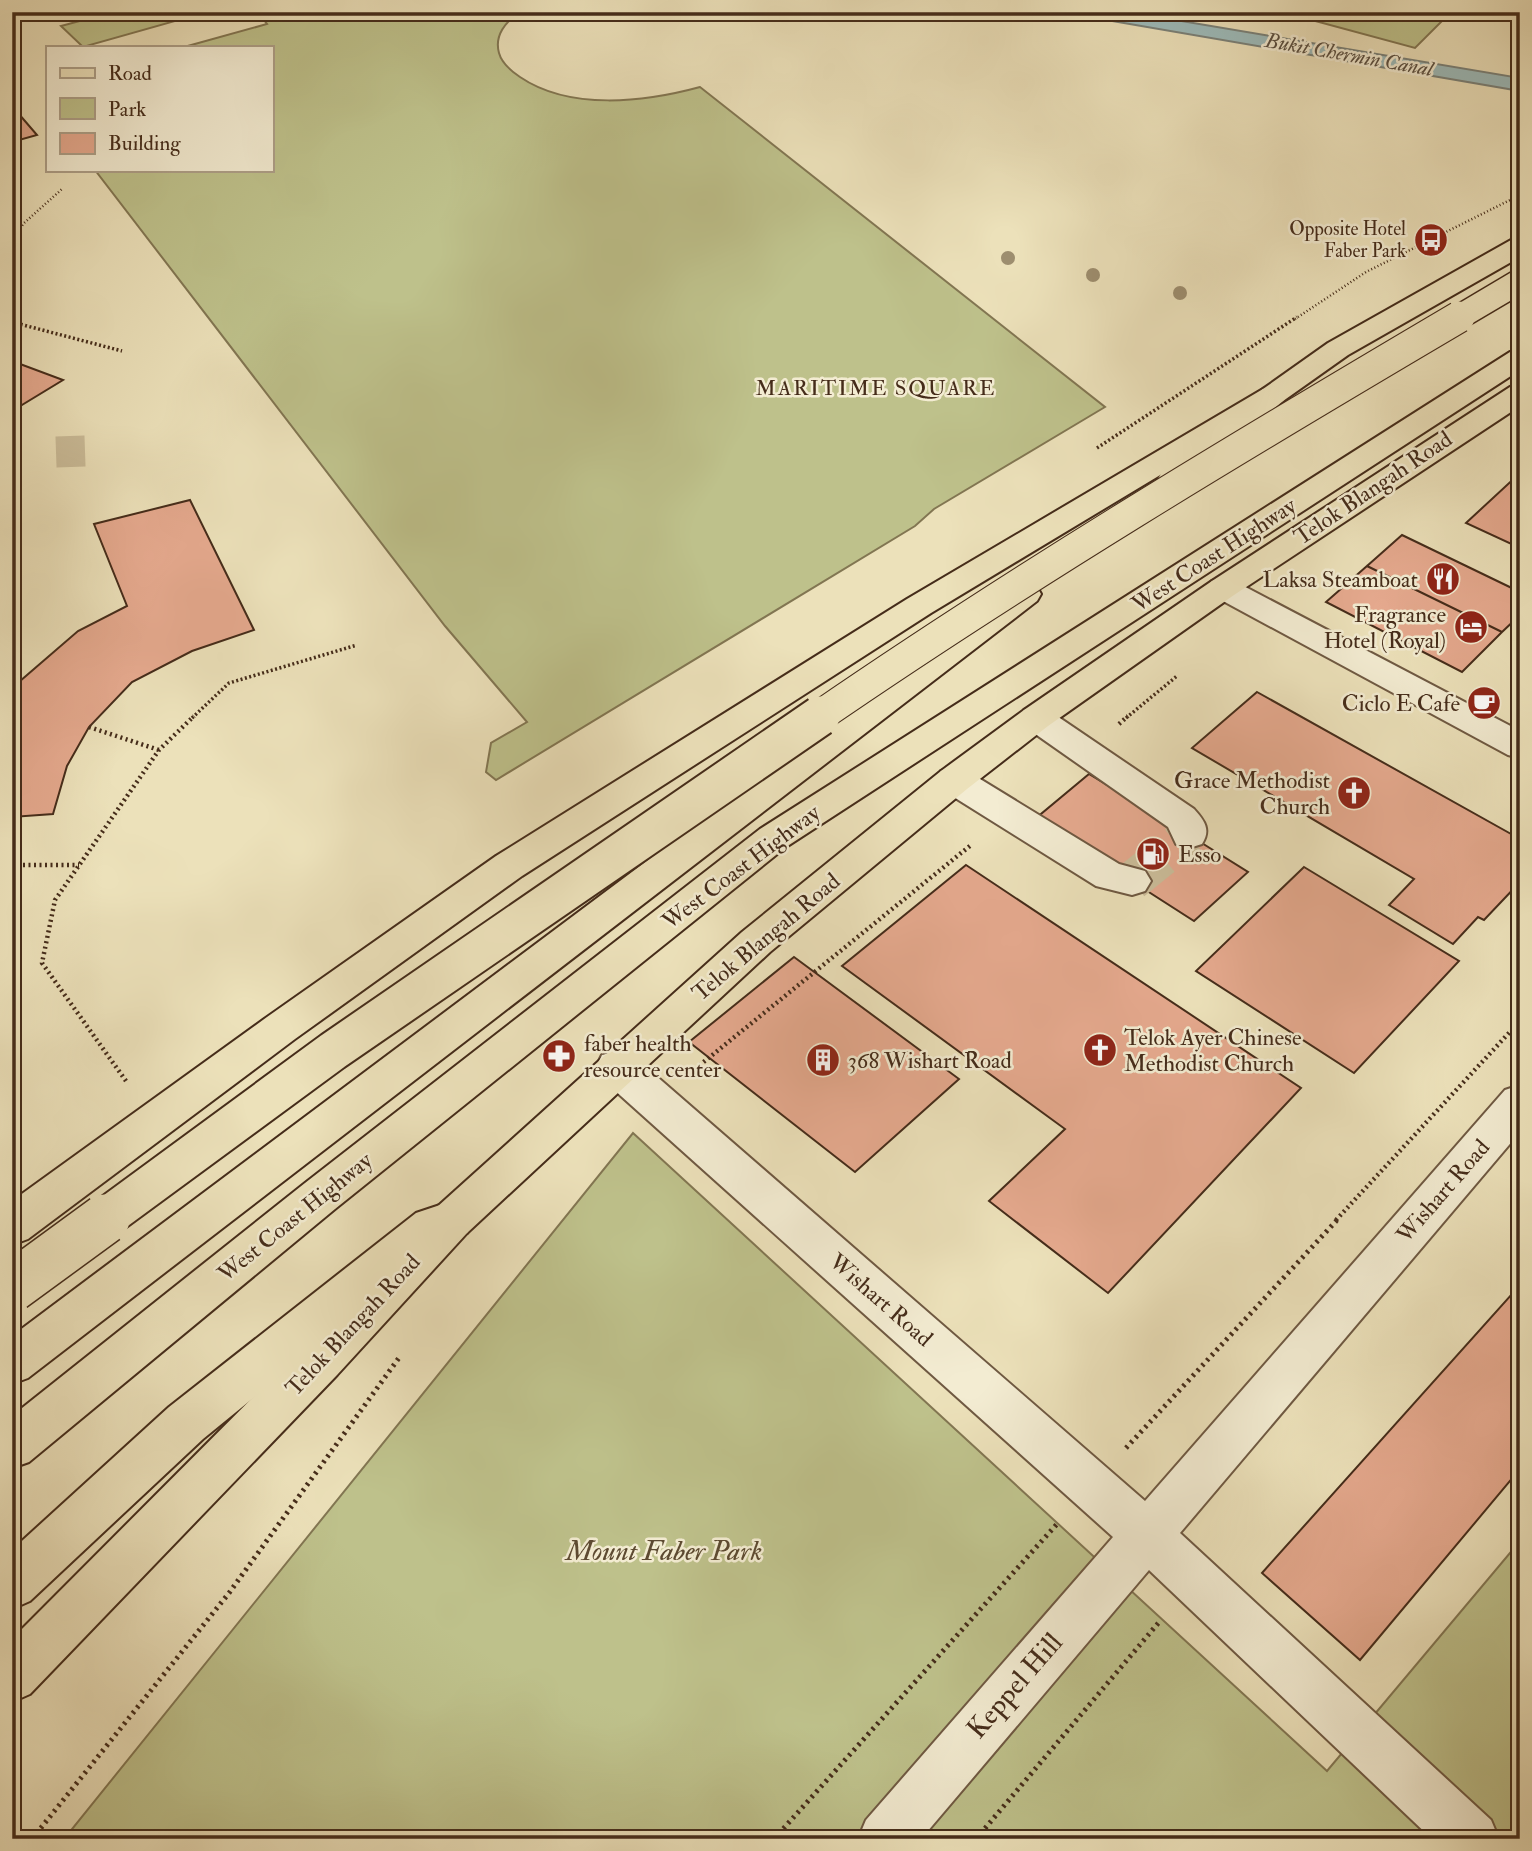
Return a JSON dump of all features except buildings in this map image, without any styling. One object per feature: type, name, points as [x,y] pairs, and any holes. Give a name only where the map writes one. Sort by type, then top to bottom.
[{"type":"main road","points":[[12,1226],[281,1028],[509,866],[919,606],[1273,395],[1338,349],[1520,246]]},
{"type":"main road","points":[[12,1287],[333,1051],[922,646],[1340,387],[1520,281]]},
{"type":"main road","name":"West Coast Highway","points":[[12,1446],[331,1188],[774,838],[1061,655],[1415,423],[1520,358]]},
{"type":"main road","points":[[12,1363],[370,1088],[1149,500],[1273,395]]},
{"type":"main road","name":"Telok Blangah Road","points":[[12,1676],[321,1360],[452,1220],[756,942],[954,779],[1036,718],[1223,588],[1515,401]]},
{"type":"main road","points":[[12,1584],[187,1423],[432,1226],[452,1220]]},
{"type":"street","points":[[1223,588],[1520,746]]},
{"type":"street","points":[[1036,718],[1181,818],[1188,826],[1189,835]]},
{"type":"street","points":[[954,779],[1109,876],[1132,881]]},
{"type":"street","name":"Wishart Road","points":[[617,1067],[1146,1534],[1472,1839]]},
{"type":"street","name":"Wishart Road","points":[[1146,1534],[1520,1102]]},
{"type":"street","name":"Keppel Hill","points":[[885,1839],[1146,1534]]},
{"type":"path","points":[[12,244],[23,224],[62,188]]},
{"type":"path","points":[[12,322],[122,351]]},
{"type":"path","points":[[133,1090],[42,963],[55,900],[159,750],[229,683],[357,645]]},
{"type":"path","points":[[1086,750],[1181,673]]},
{"type":"path","points":[[89,727],[159,750]]},
{"type":"path","points":[[656,1101],[1010,814]]},
{"type":"path","points":[[12,865],[80,865]]},
{"type":"path","points":[[774,1839],[1091,1485],[1520,1021]]},
{"type":"path","points":[[32,1839],[229,1593],[408,1346]]},
{"type":"path","points":[[976,1839],[1195,1581]]},
{"type":"green space","points":[[113,12],[200,14],[87,46],[82,46],[61,26]]},
{"type":"green space","points":[[258,12],[519,12],[502,30],[498,40],[499,53],[510,70],[540,88],[561,95],[608,100],[656,97],[700,87],[1105,407],[934,509],[915,526],[496,780],[486,772],[491,743],[527,722],[445,626],[97,172],[273,172],[273,46],[188,46],[267,24]]},
{"type":"green space","points":[[1282,12],[1433,12],[1447,16],[1415,48]]},
{"type":"green space","name":"Mount Faber Park","points":[[633,1133],[1327,1771],[1520,1541],[1520,1839],[64,1839]]},
{"type":"water","name":"Bukit Chermin Canal","points":[[1060,12],[1128,12],[1520,78],[1520,91]]},
{"type":"tunnel","points":[[56,452],[85,451]]},
{"type":"tunnel","points":[[1132,881],[1189,835]]},
{"type":"place","name":"Opposite Hotel Faber Park","points":[[1431,240]]},
{"type":"place","name":"Laksa Steamboat","points":[[1443,579]]},
{"type":"place","name":"Fragrance Hotel (Royal)","points":[[1471,627]]},
{"type":"place","name":"Ciclo E Cafe","points":[[1484,703]]},
{"type":"place","name":"Grace Methodist Church","points":[[1354,793]]},
{"type":"place","name":"Esso","points":[[1153,854]]},
{"type":"place","name":"Telok Ayer Chinese Methodist Church","points":[[1100,1050]]},
{"type":"place","name":"faber health resource center","points":[[559,1056]]},
{"type":"place","name":"368 Wishart Road","points":[[823,1060]]},
{"type":"district","name":"MARITIME SQUARE","points":[[876,388]]}]
